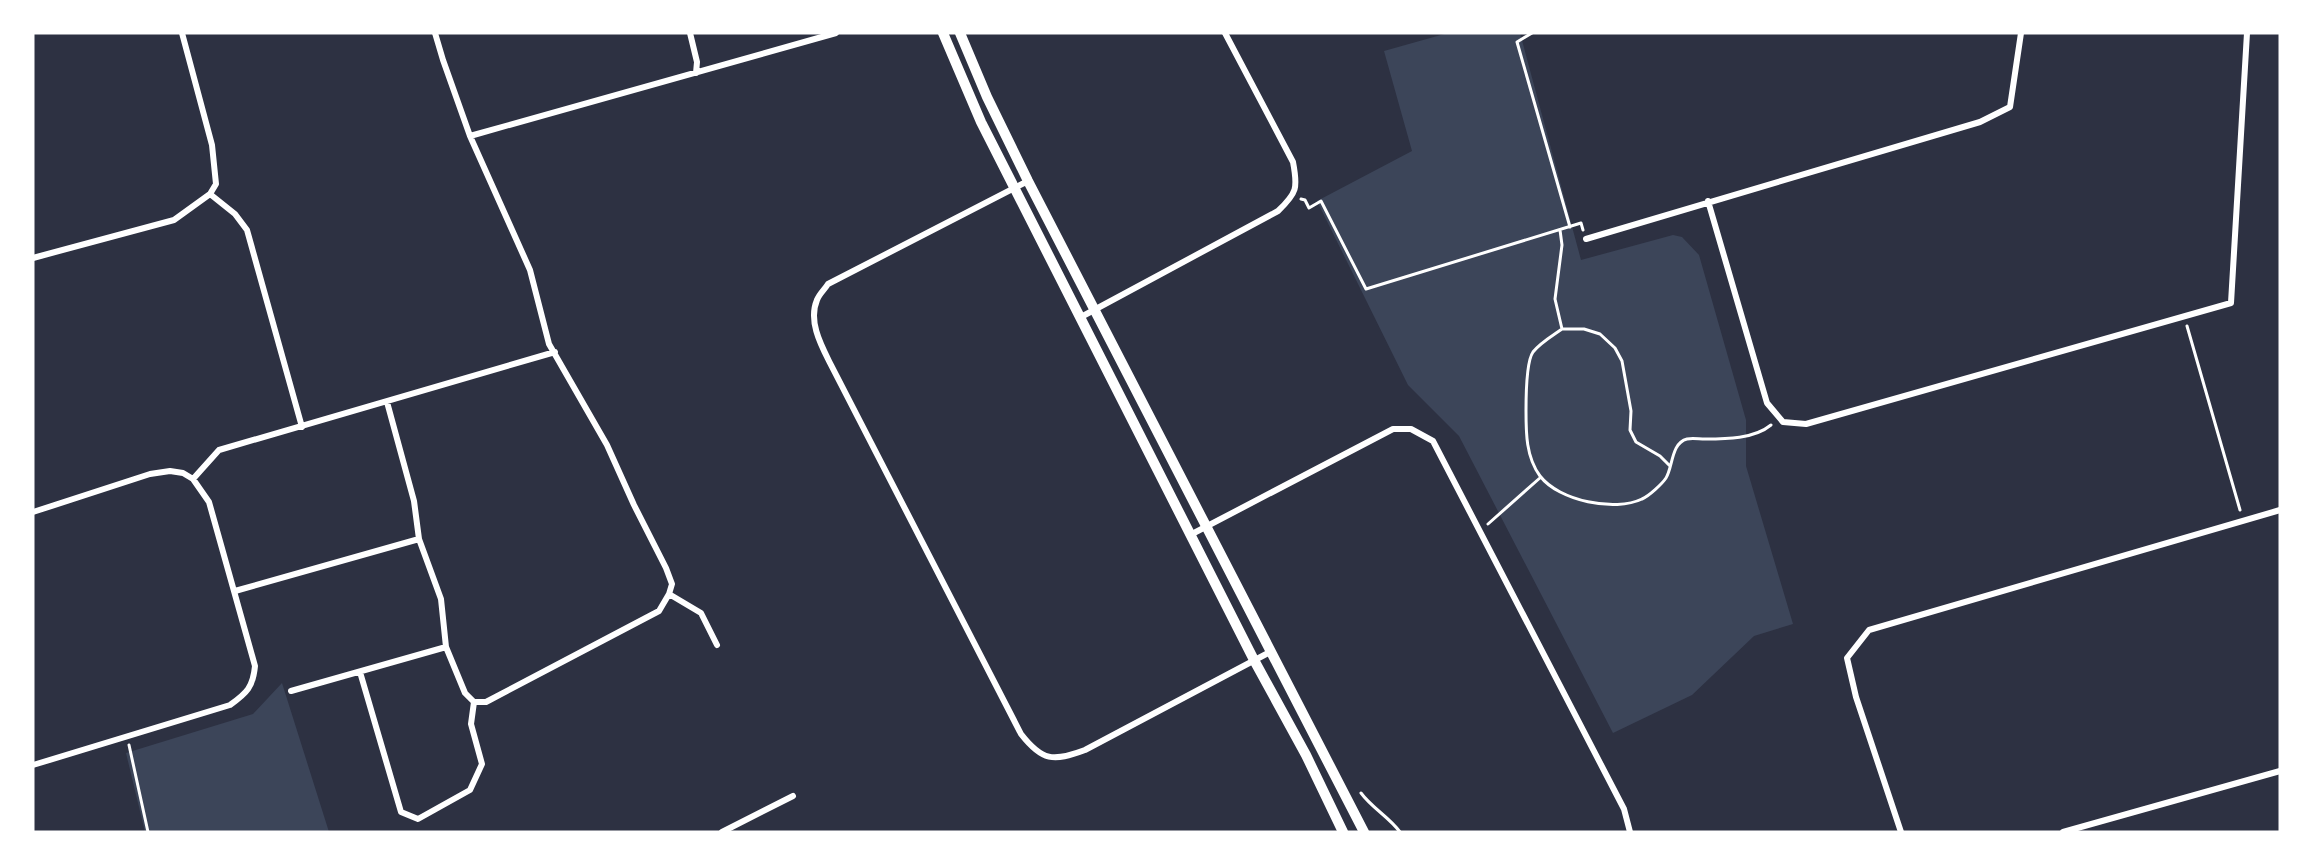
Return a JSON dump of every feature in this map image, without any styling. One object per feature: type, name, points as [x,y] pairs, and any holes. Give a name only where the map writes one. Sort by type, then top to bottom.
[{"type":"street","points":[[33,258],[174,220],[210,194],[216,184],[212,145],[182,33]]},
{"type":"street","points":[[387,402],[414,501],[419,539],[441,599],[446,647],[465,693],[474,702],[486,702],[659,611],[672,584],[666,567],[634,505],[607,445],[549,344],[530,270],[470,136],[435,33]]},
{"type":"street","points":[[690,33],[695,52],[696,73]]},
{"type":"street","points":[[470,136],[836,33]]},
{"type":"street","points":[[943,33],[967,92],[1015,188],[1254,660],[1306,755],[1343,832]]},
{"type":"street","points":[[960,33],[987,97],[1028,181],[1364,832]]},
{"type":"street","points":[[1081,317],[1278,211],[1294,196],[1296,178],[1293,162],[1225,33]]},
{"type":"street","points":[[1586,238],[1980,122],[2010,107],[2021,33]]},
{"type":"street","points":[[1708,201],[1767,403],[1783,422],[1806,424],[2231,303],[2247,33]]},
{"type":"street","points":[[1028,181],[828,284],[817,300],[815,321],[818,339],[835,374],[1021,734],[1034,751],[1051,757],[1068,756],[1084,750],[1270,652]]},
{"type":"street","points":[[210,194],[235,214],[247,230],[302,427]]},
{"type":"street","points":[[193,479],[219,450],[555,352]]},
{"type":"street","points":[[1192,534],[1393,429],[1411,429],[1432,441],[1481,531],[1624,809],[1630,832]]},
{"type":"street","points":[[33,512],[150,474],[170,471],[183,473],[193,479],[209,502],[255,666],[254,681],[244,695],[230,705],[128,738],[33,765]]},
{"type":"street","points":[[1901,832],[1856,697],[1847,658],[1869,630],[2280,510]]},
{"type":"street","points":[[235,591],[419,539]]},
{"type":"street","points":[[669,594],[701,614],[717,645]]},
{"type":"street","points":[[291,691],[446,647]]},
{"type":"street","points":[[360,672],[401,812],[418,819],[470,790],[482,764],[471,724],[474,702]]},
{"type":"street","points":[[2062,832],[2280,771]]},
{"type":"street","points":[[722,832],[793,796]]},
{"type":"path","points":[[1532,33],[1517,42],[1570,227]]},
{"type":"path","points":[[1294,196],[1305,200],[1309,208],[1321,201],[1366,289],[1581,224],[1586,238]]},
{"type":"path","points":[[1560,230],[1562,245],[1555,299],[1562,329]]},
{"type":"path","points":[[2184,316],[2243,521]]},
{"type":"path","points":[[1670,466],[1660,456],[1635,441],[1630,430],[1631,411],[1622,361],[1615,348],[1600,334],[1584,329],[1562,329],[1532,354],[1528,367],[1526,441],[1540,477],[1558,492],[1590,502],[1617,505],[1643,499],[1665,479],[1680,442],[1688,439],[1738,438],[1766,429],[1780,418]]},
{"type":"path","points":[[1481,531],[1513,499],[1540,477]]},
{"type":"path","points":[[128,738],[148,832]]},
{"type":"shaded area","points":[[1448,33],[1520,33],[1581,260],[1673,235],[1682,237],[1699,255],[1746,420],[1746,466],[1793,624],[1754,636],[1692,695],[1613,733],[1459,436],[1408,385],[1317,201],[1412,151],[1384,51]]},
{"type":"shaded area","points":[[282,683],[329,832],[145,832],[126,753],[253,714]]}]
